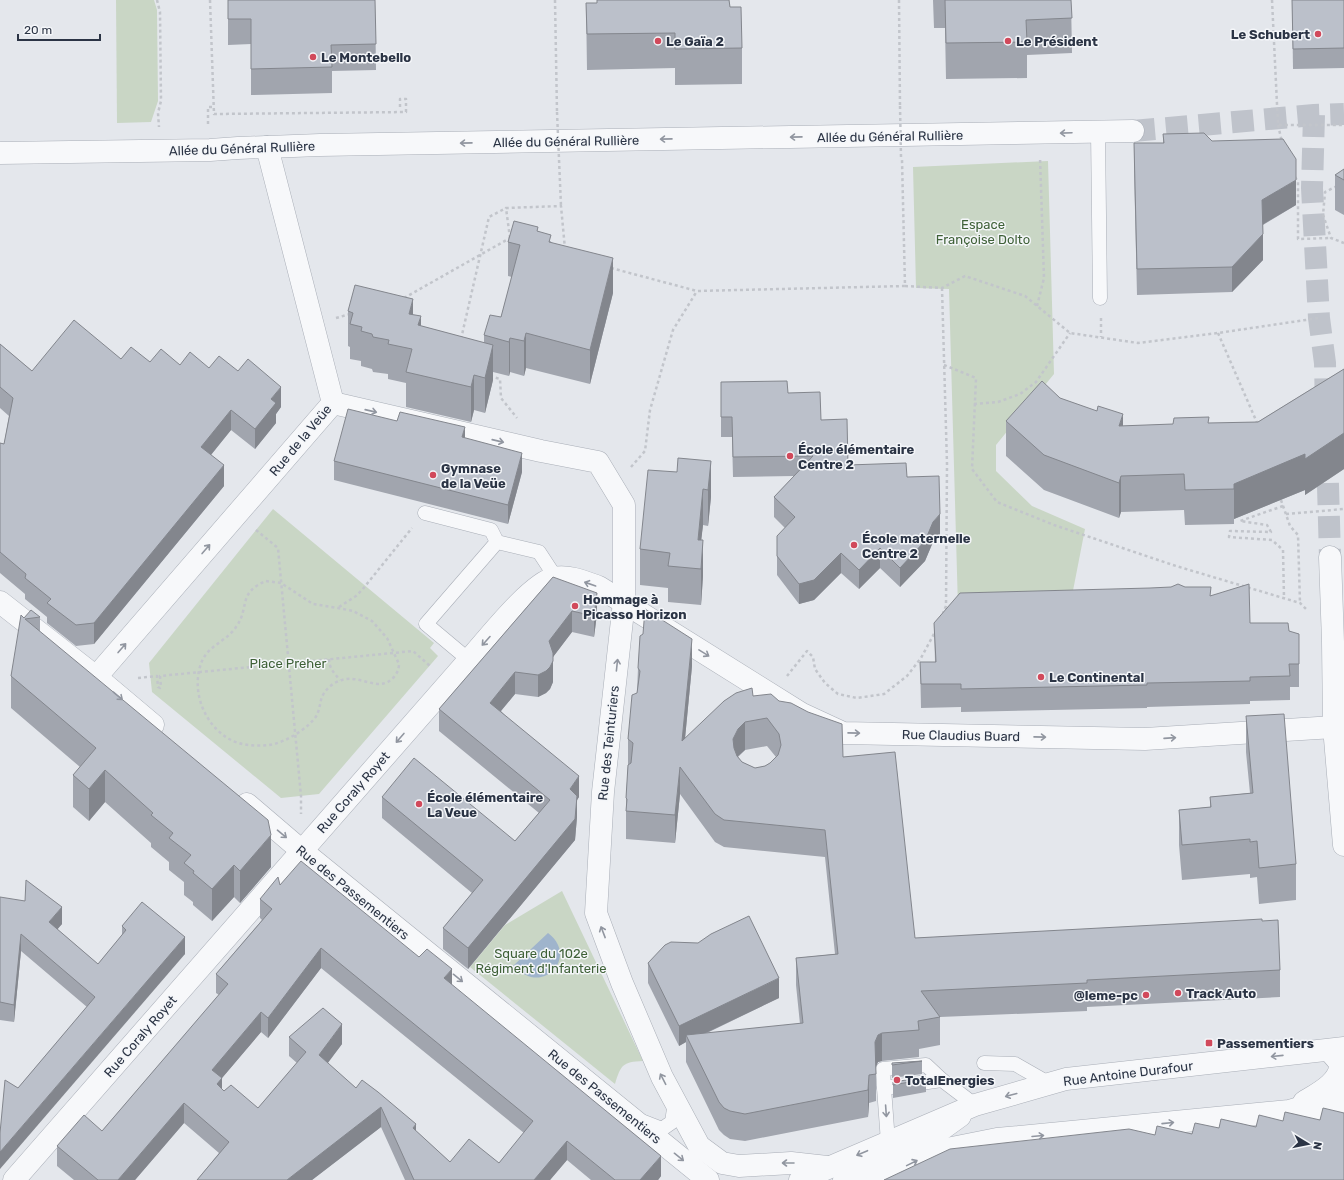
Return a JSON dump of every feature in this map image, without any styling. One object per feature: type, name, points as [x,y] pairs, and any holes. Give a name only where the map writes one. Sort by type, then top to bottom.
[{"type":"street","name":"Allée du Général Rullière","points":[[0,153],[1133,131]]},
{"type":"street","name":"Rue de la Veüe","points":[[96,677],[333,402],[267,147]]},
{"type":"street","name":"Rue des Teinturiers","points":[[333,402],[541,451],[598,462],[624,505],[624,602],[603,792],[596,913],[622,983],[662,1077],[699,1146],[722,1163],[739,1166],[791,1163],[836,1174]]},
{"type":"street","points":[[1330,557],[1344,844]]},
{"type":"street","name":"Rue Coraly Royet","points":[[14,1180],[302,851],[460,653],[539,585],[548,580],[556,578],[576,580],[599,587],[624,602]]},
{"type":"street","points":[[0,602],[96,677],[167,737]]},
{"type":"street","name":"Rue Claudius Buard","points":[[624,602],[802,714],[843,733],[1145,739],[1339,724]]},
{"type":"street","name":"Rue des Passementiers","points":[[233,793],[302,851],[708,1180]]},
{"type":"street","name":"Rue Antoine Durafour","points":[[800,1180],[836,1174],[888,1142],[975,1104],[1066,1079],[1337,1049],[1340,1065],[1333,1080],[1325,1089],[1289,1111]]},
{"type":"street","name":"Rue Antoine Durafour","points":[[1289,1111],[1323,1101],[1344,1090]]},
{"type":"street","points":[[836,1174],[928,1139],[975,1104]]},
{"type":"street","name":"Rue Antoine Durafour","points":[[877,1180],[937,1151],[997,1139],[1344,1107]]},
{"type":"lane","points":[[1098,132],[1100,298]]},
{"type":"lane","points":[[425,513],[491,530],[497,542]]},
{"type":"lane","points":[[497,542],[539,552],[556,578]]},
{"type":"lane","points":[[460,653],[426,624],[497,542]]},
{"type":"lane","points":[[984,1063],[1015,1064],[1050,1084]]},
{"type":"lane","points":[[888,1142],[882,1070],[926,1065],[942,1080],[975,1104]]},
{"type":"lane","points":[[629,1116],[662,1129],[672,1122],[675,1101]]},
{"type":"path","points":[[157,0],[160,12],[162,101],[158,113],[159,133]]},
{"type":"path","points":[[210,0],[214,114],[406,112],[406,99],[400,100],[400,108]]},
{"type":"path","points":[[555,0],[557,112],[561,206],[565,256]]},
{"type":"path","points":[[899,0],[901,157],[905,286]]},
{"type":"path","points":[[1272,0],[1278,125],[1283,148]]},
{"type":"path","points":[[208,124],[208,107],[214,107]]},
{"type":"path","points":[[1278,125],[1344,125]]},
{"type":"path","points":[[1037,306],[1044,278],[1040,154],[1058,154],[1057,133]]},
{"type":"path","points":[[1295,176],[1298,182],[1298,239],[1331,238],[1344,243]]},
{"type":"path","points":[[1331,238],[1323,215],[1325,192],[1338,186]]},
{"type":"path","points":[[460,342],[489,218],[506,208],[561,206]]},
{"type":"path","points":[[506,208],[510,238]]},
{"type":"path","points":[[399,301],[510,238],[517,240]]},
{"type":"path","points":[[609,268],[697,291],[905,286],[942,288],[965,276],[1025,296],[1070,333],[1138,343],[1218,334],[1319,318]]},
{"type":"path","points":[[940,620],[946,606],[947,471],[942,288]]},
{"type":"path","points":[[613,487],[645,451],[650,410],[673,330],[697,291]]},
{"type":"path","points":[[313,324],[352,313]]},
{"type":"path","points":[[1101,319],[1101,338]]},
{"type":"path","points":[[974,404],[998,402],[1020,394],[1036,382],[1070,333]]},
{"type":"path","points":[[1218,334],[1261,432]]},
{"type":"path","points":[[944,365],[976,378],[972,469],[996,502],[1054,525],[1161,561],[1300,602],[1333,642]]},
{"type":"path","points":[[489,376],[500,379],[501,398],[541,451]]},
{"type":"path","points":[[1281,500],[1290,526],[1298,535],[1300,602]]},
{"type":"path","points":[[1283,506],[1240,521],[1268,525],[1271,532],[1230,531],[1229,537],[1272,540],[1284,550],[1284,598]]},
{"type":"path","points":[[1286,514],[1344,509]]},
{"type":"path","points":[[338,608],[362,590],[425,513]]},
{"type":"path","points":[[278,548],[301,796],[301,821]]},
{"type":"path","points":[[266,581],[281,583],[313,604],[338,608],[361,614],[372,621],[387,638],[399,664],[399,669],[394,676],[386,683],[376,684],[356,678],[340,680],[326,690],[321,699],[318,713],[315,718],[295,735],[276,743],[256,746],[239,742],[227,737],[213,725],[200,703],[197,686],[199,672],[205,656],[212,648],[236,628],[240,621],[244,602],[253,588],[266,581]]},
{"type":"path","points":[[773,696],[782,682],[807,651],[813,657],[815,669],[825,683],[838,694],[857,698],[884,694],[907,676],[921,658],[932,640],[938,626]]},
{"type":"path","points":[[133,679],[157,676],[158,687],[160,688],[160,676],[413,651],[433,668],[460,653]]},
{"type":"path","points":[[329,659],[331,670],[340,680]]},
{"type":"green space","points":[[116,0],[154,0],[157,10],[158,101],[151,122],[117,123]]},
{"type":"green space","name":"Espace Françoise Dolto","points":[[1048,161],[1054,374],[996,445],[996,471],[1032,506],[1085,529],[1070,606],[958,608],[949,289],[916,288],[913,167]]},
{"type":"green space","name":"Place Preher","points":[[273,509],[434,643],[430,648],[438,656],[319,794],[281,798],[152,692],[149,663]]},
{"type":"green space","name":"Square du 102e Régiment d'Infanterie","points":[[562,891],[643,1061],[631,1062],[623,1066],[615,1084],[470,967],[505,925]]},
{"type":"water","points":[[548,933],[556,941],[560,952],[557,965],[552,971],[547,975],[533,977],[524,974],[513,966]]},
{"type":"building","name":"Le Montebello","points":[[228,0],[375,0],[376,44],[331,45],[332,67],[251,69],[251,19],[228,19]]},
{"type":"building","points":[[597,0],[729,0],[730,7],[741,7],[742,48],[675,49],[675,33],[587,34],[586,3],[597,3]]},
{"type":"building","points":[[945,0],[1071,0],[1072,18],[1026,20],[1027,42],[946,43]]},
{"type":"building","name":"Le Schubert","points":[[1292,0],[1344,0],[1344,48],[1293,49]]},
{"type":"building","points":[[1204,133],[1212,141],[1283,139],[1296,159],[1296,180],[1262,200],[1263,234],[1232,267],[1137,269],[1134,143],[1164,143],[1163,134]]},
{"type":"building","points":[[1344,169],[1344,180],[1335,175]]},
{"type":"building","points":[[514,221],[538,227],[537,231],[551,235],[549,242],[613,258],[590,350],[526,333],[524,341],[510,338],[509,342],[484,335],[490,315],[501,317],[520,245],[508,242]]},
{"type":"building","points":[[355,285],[413,299],[409,314],[421,316],[418,325],[493,345],[485,378],[474,375],[471,387],[406,372],[412,349],[388,344],[389,340],[373,337],[372,334],[361,331],[362,327],[350,324],[353,313],[348,311]]},
{"type":"building","points":[[74,320],[121,359],[131,347],[150,362],[161,349],[180,365],[190,352],[209,368],[219,356],[238,371],[248,359],[281,387],[271,399],[276,403],[255,429],[231,410],[201,447],[224,465],[94,623],[76,625],[47,603],[51,599],[25,578],[26,574],[0,552],[0,443],[4,444],[13,398],[0,387],[0,344],[32,371]]},
{"type":"building","points":[[1344,369],[1344,433],[1305,459],[1305,454],[1234,484],[1234,489],[1185,490],[1184,474],[1121,476],[1119,483],[1044,455],[1006,421],[1042,381],[1060,398],[1097,411],[1098,406],[1123,414],[1119,426],[1173,424],[1174,418],[1209,417],[1208,423],[1258,422]]},
{"type":"building","points":[[787,381],[788,393],[820,392],[821,420],[847,419],[848,465],[906,463],[907,477],[939,476],[940,514],[933,522],[925,541],[900,568],[880,548],[859,570],[841,553],[814,580],[799,584],[777,556],[777,536],[795,517],[774,497],[813,456],[733,457],[732,417],[721,417],[721,382]]},
{"type":"building","points":[[348,409],[397,421],[400,412],[465,427],[462,437],[522,453],[508,505],[334,461]]},
{"type":"building","points":[[678,458],[711,461],[708,490],[703,489],[698,540],[703,540],[701,569],[668,566],[670,553],[640,549],[648,470],[677,472]]},
{"type":"building","points":[[553,577],[597,593],[594,616],[572,611],[549,641],[553,653],[553,661],[550,667],[538,675],[515,672],[490,703],[579,776],[570,789],[577,796],[575,819],[468,948],[443,928],[483,880],[382,797],[414,758],[515,841],[550,800],[439,709]]},
{"type":"building","points":[[1178,584],[1185,587],[1211,587],[1210,596],[1249,584],[1250,623],[1288,623],[1289,631],[1299,634],[1299,664],[1289,664],[1290,676],[1250,677],[1250,681],[961,689],[961,684],[921,684],[920,662],[936,662],[934,623],[960,593],[1150,588],[1171,587]]},
{"type":"building","points":[[645,609],[692,639],[682,741],[724,701],[736,693],[752,688],[753,696],[771,694],[779,701],[791,703],[808,712],[842,724],[843,757],[895,752],[915,938],[1262,919],[1262,921],[1278,920],[1280,970],[1087,980],[1087,983],[921,991],[940,1017],[918,1021],[919,1030],[882,1033],[878,1035],[875,1042],[876,1074],[869,1075],[868,1090],[745,1114],[730,1111],[724,1108],[719,1102],[686,1035],[803,1023],[796,958],[838,954],[825,830],[724,820],[715,814],[680,767],[675,815],[626,811],[628,765],[631,763],[633,743],[628,739],[632,695],[637,693],[640,671],[638,668],[640,636],[643,634]],"holes":[[[767,718],[779,734],[781,745],[778,755],[765,766],[755,768],[742,762],[737,756],[733,739],[738,729],[745,722]]]},
{"type":"building","points":[[31,610],[40,617],[25,619],[268,820],[271,835],[240,871],[234,865],[212,889],[193,873],[194,871],[184,863],[191,855],[169,838],[173,833],[151,815],[153,813],[105,770],[89,789],[73,775],[96,748],[11,676],[21,615],[24,618]]},
{"type":"building","points":[[1284,714],[1296,864],[1259,868],[1257,841],[1250,842],[1250,839],[1182,845],[1179,810],[1211,807],[1210,797],[1253,793],[1246,716]]},
{"type":"building","points":[[301,861],[419,957],[427,949],[452,969],[444,978],[661,1156],[640,1180],[615,1180],[567,1141],[534,1180],[414,1180],[381,1107],[287,1180],[197,1180],[229,1142],[184,1103],[118,1180],[98,1180],[57,1146],[84,1115],[102,1131],[228,984],[216,974],[272,909],[260,899],[278,877],[280,885]],"holes":[[[321,948],[533,1121],[499,1163],[469,1139],[450,1162],[413,1128],[416,1124],[378,1092],[362,1080],[356,1088],[319,1055],[342,1024],[323,1008],[289,1037],[306,1052],[258,1108],[231,1085],[224,1091],[217,1084],[222,1078],[212,1070],[261,1012],[268,1018]]]},
{"type":"building","points":[[26,880],[62,907],[49,922],[98,964],[126,930],[122,926],[142,902],[185,937],[0,1152],[0,1133],[5,1080],[18,1088],[95,997],[21,934],[14,1005],[0,1002],[0,897],[25,901]]},
{"type":"building","points":[[749,916],[779,978],[679,1026],[648,963],[665,945],[671,942],[698,943],[711,934]]},
{"type":"building","points":[[922,1061],[892,1065],[892,1063]]},
{"type":"building","points":[[926,1077],[926,1079],[893,1085],[893,1082]]},
{"type":"building","points":[[1323,1108],[1344,1113],[1344,1180],[884,1180],[950,1149],[1129,1129],[1155,1135],[1157,1126],[1192,1134],[1195,1123],[1219,1128],[1221,1119],[1256,1127],[1259,1115],[1283,1121],[1285,1112],[1320,1120]]},
{"type":"tunnel","points":[[1133,131],[1314,115],[1344,114]]},
{"type":"tunnel","points":[[1314,115],[1312,188],[1319,318],[1325,363],[1326,411]]},
{"type":"tunnel","points":[[1327,450],[1330,557]]},
{"type":"place","name":"Le Schubert","points":[[1318,34]]},
{"type":"place","name":"Le Gaïa 2","points":[[658,41]]},
{"type":"place","name":"Le Président","points":[[1008,41]]},
{"type":"place","name":"Le Montebello","points":[[313,57]]},
{"type":"place","name":"École élémentaire Centre 2","points":[[790,456]]},
{"type":"place","name":"Gymnase de la Veüe","points":[[433,475]]},
{"type":"place","name":"École maternelle Centre 2","points":[[854,545]]},
{"type":"place","name":"Hommage à Picasso Horizon","points":[[575,606]]},
{"type":"place","name":"Le Continental","points":[[1041,677]]},
{"type":"place","name":"École élémentaire La Veue","points":[[419,804]]},
{"type":"place","name":"Track Auto","points":[[1178,993]]},
{"type":"place","name":"@leme-pc","points":[[1146,995]]},
{"type":"place","name":"Passementiers","points":[[1209,1043]]},
{"type":"place","name":"TotalEnergies","points":[[897,1080]]}]
